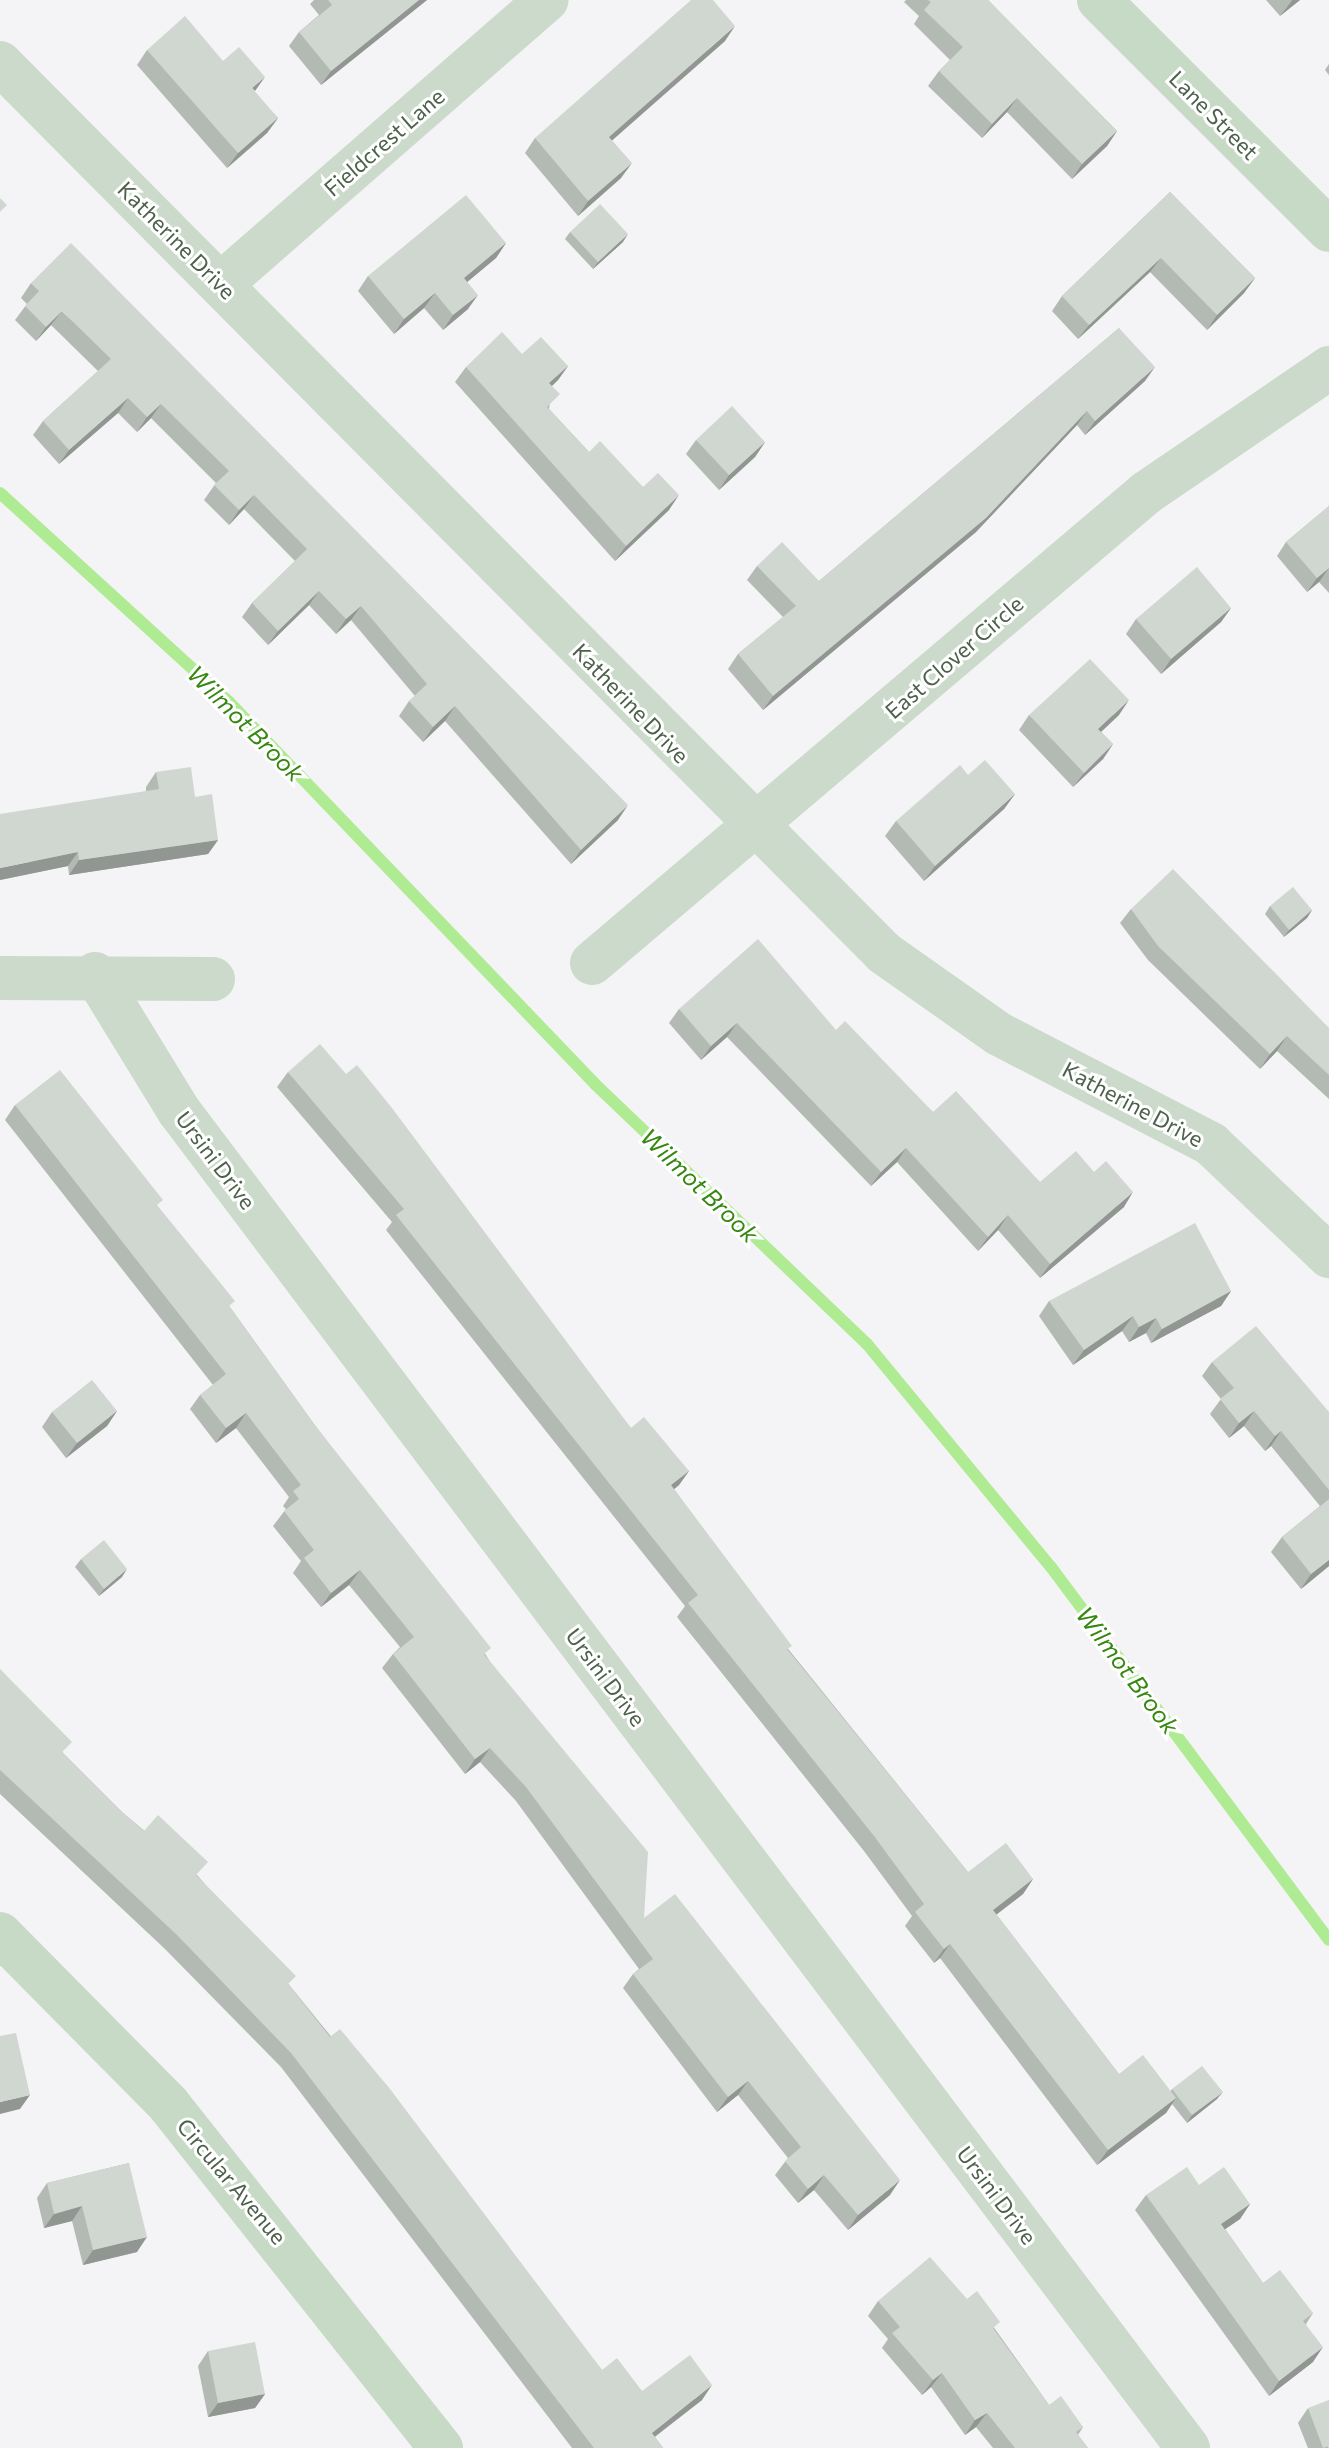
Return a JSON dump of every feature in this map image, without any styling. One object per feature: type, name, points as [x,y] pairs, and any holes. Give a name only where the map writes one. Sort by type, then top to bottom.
[{"type":"main road","name":"Lane Street","points":[[1099,0],[1329,230]]},
{"type":"main road","name":"Circular Avenue","points":[[0,1934],[208,2150],[441,2448]]},
{"type":"street","name":"Fieldcrest Lane","points":[[221,284],[547,0]]},
{"type":"street","name":"Katherine Drive","points":[[0,63],[754,828],[884,953],[999,1034],[1211,1144],[1329,1256]]},
{"type":"street","name":"East Clover Circle","points":[[592,963],[1146,493],[1329,368]]},
{"type":"street","points":[[0,978],[95,974],[213,979]]},
{"type":"street","name":"Ursini Drive","points":[[95,974],[179,1111],[1188,2448]]},
{"type":"building","points":[[328,0],[419,0],[331,71],[299,32],[332,5]]},
{"type":"building","points":[[691,0],[713,0],[735,26],[609,137],[632,163],[588,201],[535,138]]},
{"type":"building","points":[[928,0],[988,0],[1117,131],[1082,164],[1017,98],[992,124],[939,71],[963,47],[924,10],[931,2]]},
{"type":"building","points":[[185,16],[223,61],[239,47],[265,77],[252,88],[278,118],[238,153],[147,50]]},
{"type":"building","points":[[1170,192],[1255,278],[1217,315],[1161,258],[1089,325],[1062,296]]},
{"type":"building","points":[[466,195],[506,243],[464,278],[478,295],[453,315],[435,293],[404,319],[368,276]]},
{"type":"building","points":[[0,198],[7,205],[0,212]]},
{"type":"building","points":[[600,204],[628,234],[598,262],[570,232]]},
{"type":"building","points":[[71,243],[628,805],[581,850],[455,706],[433,727],[409,701],[427,684],[361,606],[346,619],[319,591],[278,631],[252,603],[307,549],[254,495],[239,510],[214,485],[229,471],[161,404],[147,417],[128,398],[69,450],[43,421],[111,359],[62,311],[46,327],[25,306],[39,291],[31,283]]},
{"type":"building","points":[[1119,328],[1155,367],[1095,421],[1087,411],[986,518],[773,696],[738,654],[796,606],[757,566],[782,542],[819,581]]},
{"type":"building","points":[[502,332],[522,354],[541,337],[568,366],[549,383],[560,394],[547,407],[589,452],[600,441],[643,487],[658,473],[679,495],[626,546],[466,367]]},
{"type":"building","points":[[732,406],[765,442],[729,475],[696,440]]},
{"type":"building","points":[[1329,506],[1329,568],[1317,578],[1286,542]]},
{"type":"building","points":[[1197,567],[1231,608],[1171,659],[1136,619]]},
{"type":"building","points":[[1090,659],[1129,700],[1098,729],[1113,744],[1084,773],[1029,715]]},
{"type":"building","points":[[985,760],[1015,794],[935,866],[896,821],[960,765],[968,775]]},
{"type":"building","points":[[191,767],[195,797],[212,794],[218,840],[79,860],[78,852],[0,868],[0,814],[159,789],[156,772]]},
{"type":"building","points":[[1173,869],[1329,1028],[1329,1075],[1287,1036],[1270,1054],[1158,946],[1131,909]]},
{"type":"building","points":[[1293,887],[1312,910],[1289,930],[1270,906]]},
{"type":"building","points":[[758,939],[836,1030],[845,1021],[933,1112],[956,1091],[1040,1182],[1076,1151],[1094,1172],[1106,1161],[1133,1192],[1050,1264],[1008,1215],[988,1237],[906,1148],[881,1172],[737,1023],[711,1046],[679,1009]]},
{"type":"building","points":[[320,1044],[346,1074],[357,1065],[392,1108],[631,1428],[644,1417],[689,1471],[671,1485],[792,1646],[787,1649],[968,1872],[1006,1843],[1033,1879],[993,1910],[1119,2074],[1143,2055],[1176,2098],[1108,2150],[950,1944],[944,1949],[915,1912],[924,1904],[874,1836],[688,1603],[698,1595],[396,1215],[404,1209],[288,1072]]},
{"type":"building","points":[[60,1070],[163,1200],[157,1205],[235,1301],[229,1306],[314,1424],[491,1648],[484,1654],[648,1852],[644,1918],[675,1894],[900,2180],[858,2215],[824,2175],[808,2189],[785,2161],[801,2147],[748,2081],[728,2097],[633,1974],[653,1959],[526,1787],[490,1748],[475,1759],[393,1654],[414,1637],[360,1570],[331,1593],[304,1558],[314,1550],[284,1511],[299,1499],[293,1491],[301,1485],[246,1413],[226,1428],[200,1395],[226,1374],[15,1105]]},
{"type":"building","points":[[1195,1223],[1231,1291],[1162,1329],[1156,1318],[1139,1327],[1133,1316],[1084,1350],[1049,1301]]},
{"type":"building","points":[[1256,1326],[1329,1412],[1329,1490],[1281,1431],[1275,1436],[1254,1411],[1239,1423],[1220,1399],[1234,1388],[1212,1362]]},
{"type":"building","points":[[92,1380],[117,1411],[77,1443],[52,1412]]},
{"type":"building","points":[[1329,1499],[1329,1560],[1311,1574],[1282,1537]]},
{"type":"building","points":[[104,1540],[127,1569],[104,1589],[81,1559]]},
{"type":"building","points":[[0,1669],[72,1742],[62,1752],[122,1812],[144,1831],[158,1815],[208,1862],[196,1875],[296,1976],[288,1984],[330,2037],[340,2029],[390,2089],[602,2370],[617,2358],[642,2391],[690,2355],[712,2385],[652,2433],[663,2448],[594,2448],[291,2053],[176,1934],[0,1770]]},
{"type":"building","points":[[16,2033],[30,2095],[0,2102],[0,2036]]},
{"type":"building","points":[[1202,2066],[1223,2092],[1192,2115],[1172,2089]]},
{"type":"building","points":[[129,2163],[147,2237],[93,2250],[82,2206],[54,2214],[47,2183]]},
{"type":"building","points":[[1187,2167],[1199,2185],[1224,2167],[1250,2204],[1221,2224],[1263,2283],[1280,2270],[1313,2313],[1303,2321],[1323,2347],[1279,2381],[1146,2195]]},
{"type":"building","points":[[930,2257],[967,2299],[977,2291],[1000,2322],[993,2328],[1049,2405],[1061,2396],[1083,2427],[1076,2432],[1088,2448],[1015,2448],[987,2413],[975,2420],[942,2373],[933,2380],[892,2333],[900,2327],[878,2301]]},
{"type":"building","points":[[255,2342],[265,2394],[218,2403],[208,2351]]},
{"type":"building","points":[[1329,2400],[1329,2446],[1323,2448],[1308,2408]]},
{"type":"waterway","name":"Wilmot Brook","points":[[0,493],[229,702],[596,1085],[867,1344],[1051,1567],[1329,1940]]}]
